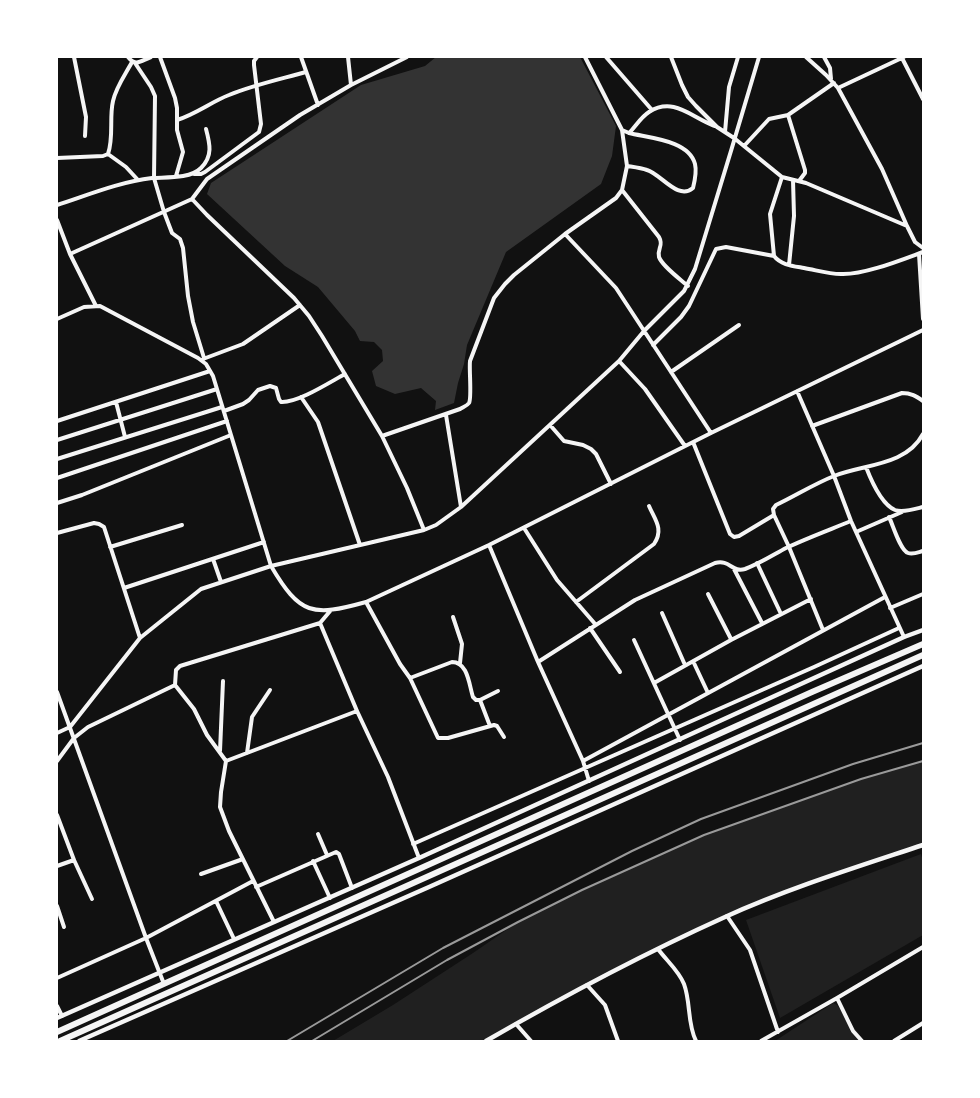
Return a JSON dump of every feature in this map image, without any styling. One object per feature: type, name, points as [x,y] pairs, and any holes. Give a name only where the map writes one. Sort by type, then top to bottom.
[{"type":"highway","points":[[57,1032],[923,644]]},
{"type":"highway","points":[[60,1041],[923,655]]},
{"type":"highway","points":[[468,836],[472,845]]},
{"type":"street","points":[[74,57],[86,117],[85,136]]},
{"type":"street","points":[[128,57],[151,87],[155,96],[154,178],[172,233],[180,239],[183,248],[190,307],[202,359]]},
{"type":"street","points":[[108,154],[114,95],[134,63],[151,57]]},
{"type":"street","points":[[160,57],[175,98],[178,135],[183,152],[176,176]]},
{"type":"street","points":[[57,205],[138,180],[201,174],[259,132],[261,124],[254,65],[256,57]]},
{"type":"street","points":[[301,57],[318,105]]},
{"type":"street","points":[[348,57],[351,85]]},
{"type":"street","points":[[70,254],[192,199],[207,179],[318,105],[406,57]]},
{"type":"street","points":[[382,436],[460,409],[469,403],[471,396],[470,361],[494,298],[514,275],[616,198],[622,190],[627,166],[622,130],[585,57]]},
{"type":"street","points":[[606,57],[652,111]]},
{"type":"street","points":[[671,57],[688,97],[717,127]]},
{"type":"street","points":[[725,132],[729,87],[738,57]]},
{"type":"street","points":[[57,733],[70,727],[140,638],[196,592],[207,586],[271,566],[424,530],[436,525],[461,507],[619,361],[644,331],[688,286],[759,57]]},
{"type":"street","points":[[806,57],[838,88],[882,169],[915,242],[922,251],[923,319]]},
{"type":"street","points":[[824,57],[833,81]]},
{"type":"street","points":[[838,88],[903,57],[923,99]]},
{"type":"street","points":[[177,120],[200,111],[228,95],[306,72]]},
{"type":"street","points":[[744,146],[770,119],[788,115],[833,81]]},
{"type":"street","points":[[629,133],[647,113],[669,106],[677,107],[725,132],[782,177],[824,190],[907,226]]},
{"type":"street","points":[[788,115],[806,170],[799,181]]},
{"type":"street","points":[[192,174],[202,167],[209,157],[211,149],[206,129]]},
{"type":"street","points":[[622,130],[678,145],[690,153],[696,167],[693,188],[688,192],[682,191],[670,186],[650,171],[627,166]]},
{"type":"street","points":[[57,158],[108,154]]},
{"type":"street","points":[[108,154],[126,167],[138,180]]},
{"type":"street","points":[[774,256],[770,214],[782,177]]},
{"type":"street","points":[[789,265],[794,216],[793,180]]},
{"type":"street","points":[[622,190],[659,237],[662,244],[659,256],[662,263],[688,286]]},
{"type":"street","points":[[192,199],[300,306],[322,336],[382,436],[424,530]]},
{"type":"street","points":[[57,220],[70,254],[96,306]]},
{"type":"street","points":[[566,234],[616,288],[711,433]]},
{"type":"street","points":[[653,345],[689,306],[716,249],[726,247],[774,256],[789,265],[843,274],[894,263],[922,251]]},
{"type":"street","points":[[57,319],[84,307],[100,306],[202,359],[217,389],[271,566],[291,596],[308,609],[331,609],[366,602],[524,528],[711,433],[923,330]]},
{"type":"street","points":[[202,359],[243,345],[300,306]]},
{"type":"street","points":[[671,372],[739,325]]},
{"type":"street","points":[[619,361],[645,389],[685,446]]},
{"type":"street","points":[[57,421],[210,371]]},
{"type":"street","points":[[57,459],[125,437],[243,404],[258,390],[270,386],[276,388],[281,402],[302,397],[345,374]]},
{"type":"street","points":[[57,440],[217,389]]},
{"type":"street","points":[[797,391],[834,476],[850,521],[904,638]]},
{"type":"street","points":[[812,426],[902,393],[917,396],[923,401]]},
{"type":"street","points":[[302,397],[318,422],[360,545]]},
{"type":"street","points":[[116,402],[125,437]]},
{"type":"street","points":[[446,414],[461,507]]},
{"type":"street","points":[[57,478],[226,420]]},
{"type":"street","points":[[550,425],[564,441],[591,449],[596,454],[611,484]]},
{"type":"street","points":[[822,630],[773,509],[834,476],[898,458],[910,451],[923,434]]},
{"type":"street","points":[[57,503],[231,435]]},
{"type":"street","points":[[693,442],[730,534],[734,537],[740,536],[774,515]]},
{"type":"street","points":[[866,467],[871,481],[890,507],[896,511],[923,507]]},
{"type":"street","points":[[576,602],[654,544],[659,537],[659,528],[649,506]]},
{"type":"street","points":[[856,532],[903,511]]},
{"type":"street","points":[[889,517],[905,552],[909,554],[923,551]]},
{"type":"street","points":[[733,569],[742,570],[850,521]]},
{"type":"street","points":[[57,533],[94,523],[104,527],[140,638]]},
{"type":"street","points":[[110,547],[182,525]]},
{"type":"street","points":[[524,528],[557,580],[596,625]]},
{"type":"street","points":[[124,588],[264,542]]},
{"type":"street","points":[[489,545],[583,761],[589,781]]},
{"type":"street","points":[[213,559],[221,582]]},
{"type":"street","points":[[538,662],[635,600],[721,561],[733,569],[762,623]]},
{"type":"street","points":[[757,563],[781,614]]},
{"type":"street","points":[[708,594],[731,640]]},
{"type":"street","points":[[890,608],[923,594]]},
{"type":"street","points":[[583,761],[885,597]]},
{"type":"street","points":[[654,683],[762,623],[811,599]]},
{"type":"street","points":[[366,602],[410,678],[438,738],[448,738],[490,726],[497,726],[504,737]]},
{"type":"street","points":[[274,922],[229,831],[220,807],[226,761],[207,735],[194,709],[175,685],[176,670],[180,666],[320,623],[331,609]]},
{"type":"street","points":[[662,614],[685,665]]},
{"type":"street","points":[[453,617],[462,644],[460,663]]},
{"type":"street","points":[[320,623],[388,777],[419,858]]},
{"type":"street","points":[[590,628],[620,672]]},
{"type":"street","points":[[413,844],[899,628]]},
{"type":"street","points":[[57,1006],[59,1017],[330,898],[923,630]]},
{"type":"street","points":[[634,640],[680,740]]},
{"type":"street","points":[[693,661],[708,693]]},
{"type":"street","points":[[410,678],[452,662],[460,663],[465,670],[476,700],[498,691]]},
{"type":"street","points":[[79,1041],[440,883],[923,666]]},
{"type":"street","points":[[219,752],[223,681]]},
{"type":"street","points":[[57,761],[74,738],[88,727],[175,685]]},
{"type":"street","points":[[247,753],[252,717],[270,690]]},
{"type":"street","points":[[57,692],[164,984]]},
{"type":"street","points":[[480,700],[490,726]]},
{"type":"street","points":[[226,761],[357,711]]},
{"type":"street","points":[[57,815],[92,899]]},
{"type":"street","points":[[318,834],[327,855]]},
{"type":"street","points":[[486,1041],[587,985],[727,916],[785,893],[923,845]]},
{"type":"street","points":[[256,887],[336,852],[339,854],[352,888]]},
{"type":"street","points":[[201,874],[243,859]]},
{"type":"street","points":[[57,866],[74,860]]},
{"type":"street","points":[[314,861],[330,898]]},
{"type":"street","points":[[57,978],[146,938],[253,882]]},
{"type":"street","points":[[216,902],[234,939]]},
{"type":"street","points":[[57,906],[64,927]]},
{"type":"street","points":[[727,916],[750,950],[778,1032]]},
{"type":"street","points":[[760,1041],[923,947]]},
{"type":"street","points":[[658,950],[680,976],[684,985],[689,1022],[696,1041]]},
{"type":"street","points":[[587,985],[605,1005],[618,1041]]},
{"type":"street","points":[[837,998],[853,1031],[862,1041]]},
{"type":"street","points":[[894,1041],[923,1023]]},
{"type":"street","points":[[516,1024],[531,1041]]},
{"type":"shaded area","points":[[436,57],[580,57],[616,126],[612,156],[601,184],[506,252],[467,345],[454,403],[435,410],[436,401],[421,388],[395,394],[376,386],[372,371],[383,361],[382,350],[374,342],[360,341],[355,331],[318,287],[285,266],[207,194],[211,183],[361,85],[425,66]]},
{"type":"shaded area","points":[[923,761],[923,845],[785,893],[727,916],[658,949],[487,1041],[333,1041],[393,1005],[518,922],[582,890],[704,835],[861,779]]},
{"type":"shaded area","points":[[921,854],[923,861],[923,935],[780,1018],[746,920]]},
{"type":"shaded area","points":[[833,1003],[837,1005],[864,1041],[775,1041]]},
{"type":"railway","points":[[287,1041],[443,948],[632,851],[701,819],[853,764],[923,743]]},
{"type":"railway","points":[[312,1041],[447,960],[582,890],[704,835],[861,779],[923,761]]}]
